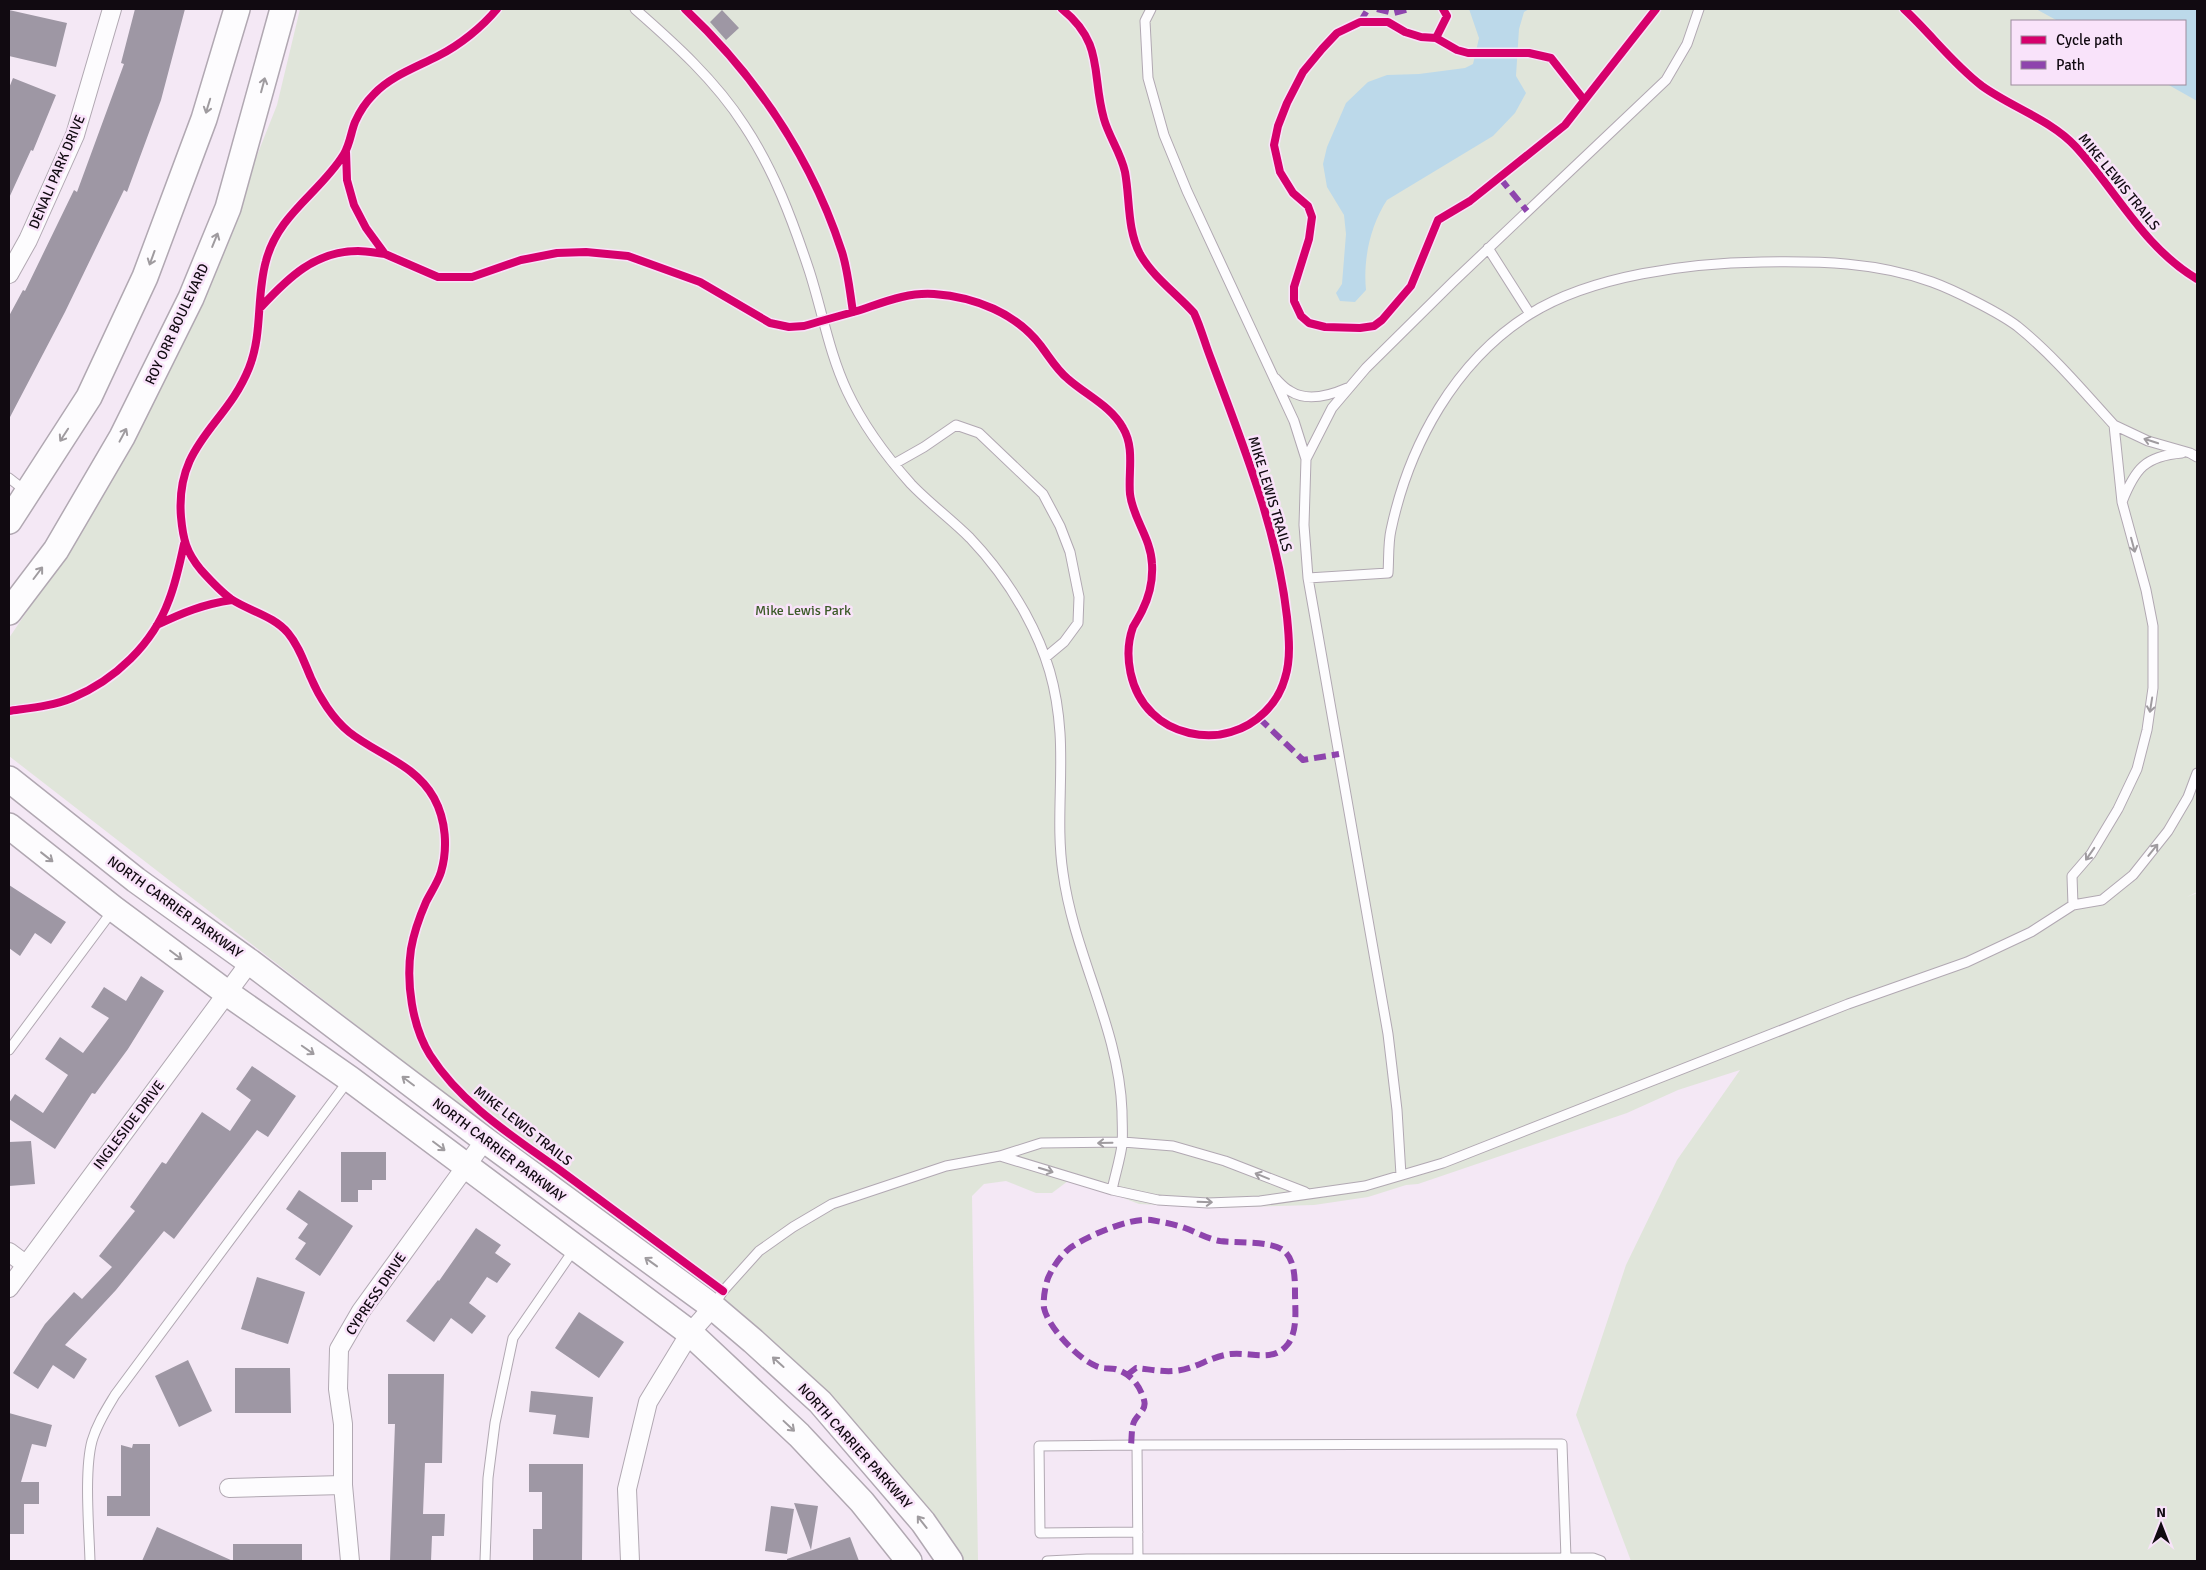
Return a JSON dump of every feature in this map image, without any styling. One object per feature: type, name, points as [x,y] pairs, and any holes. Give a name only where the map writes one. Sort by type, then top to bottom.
[{"type":"main road","points":[[9,521],[18,485],[89,397],[145,277],[204,119],[237,9]]},
{"type":"main road","name":"ROY ORR BOULEVARD","points":[[9,612],[56,550],[122,437],[191,298],[228,208],[283,9]]},
{"type":"main road","name":"NORTH CARRIER PARKWAY","points":[[9,780],[136,880],[250,962],[485,1140],[712,1307],[786,1370],[820,1402],[923,1522],[950,1561]]},
{"type":"main road","points":[[9,826],[114,909],[227,993],[350,1079],[690,1333],[799,1435],[862,1502],[909,1561]]},
{"type":"street","name":"DENALI PARK DRIVE","points":[[9,274],[28,240],[75,135],[112,9]]},
{"type":"street","name":"INGLESIDE DRIVE","points":[[9,1288],[250,962]]},
{"type":"street","name":"CYPRESS DRIVE","points":[[350,1561],[343,1485],[343,1424],[338,1389],[339,1349],[361,1311],[485,1140]]},
{"type":"street","points":[[9,1252],[25,1264]]},
{"type":"street","points":[[630,1561],[627,1489],[648,1402],[690,1333],[712,1307]]},
{"type":"street","points":[[229,1488],[343,1485]]},
{"type":"lane","points":[[635,9],[668,38],[713,84],[744,123],[781,191],[798,235],[845,388],[861,418],[894,464],[914,486],[970,539],[1001,576],[1023,610],[1046,658],[1055,694],[1060,735],[1062,870],[1071,918],[1115,1053],[1121,1100],[1122,1142],[1112,1190]]},
{"type":"lane","points":[[1152,9],[1145,22],[1148,78],[1164,135],[1187,191],[1294,421],[1306,459],[1304,525],[1308,578],[1388,1034],[1397,1110],[1401,1176]]},
{"type":"lane","points":[[1306,459],[1332,408],[1366,368],[1488,248],[1666,80],[1687,44],[1699,9]]},
{"type":"lane","points":[[1488,248],[1530,314]]},
{"type":"lane","points":[[1308,578],[1388,573],[1390,532],[1401,490],[1417,447],[1437,410],[1463,373],[1495,342],[1530,314],[1565,297],[1602,284],[1692,266],[1744,262],[1800,261],[1850,264],[1894,270],[1934,283],[2015,325],[2048,354],[2114,426],[2148,441],[2193,455]]},
{"type":"lane","points":[[1273,376],[1291,392],[1310,396],[1328,396],[1350,387]]},
{"type":"lane","points":[[894,464],[924,447],[956,424],[979,433],[1043,494],[1060,526],[1070,552],[1079,597],[1078,623],[1064,642],[1046,658]]},
{"type":"lane","points":[[2073,905],[2072,876],[2091,854],[2118,810],[2137,769],[2147,730],[2153,688],[2153,626],[2146,590],[2122,502],[2114,426]]},
{"type":"lane","points":[[2122,502],[2132,477],[2146,462],[2164,454],[2193,455]]},
{"type":"lane","points":[[1000,1156],[1112,1190],[1158,1200],[1208,1203],[1260,1201],[1365,1186],[1443,1163],[1848,1004],[1967,962],[2031,932],[2073,905],[2102,900],[2133,875],[2168,831],[2188,797],[2197,773]]},
{"type":"lane","points":[[9,1050],[92,936],[114,909]]},
{"type":"lane","points":[[90,1561],[89,1468],[92,1442],[98,1423],[114,1395],[350,1079]]},
{"type":"lane","points":[[712,1307],[723,1291],[759,1251],[793,1227],[832,1204],[946,1166],[1000,1156],[1041,1144],[1122,1142],[1173,1146],[1225,1161],[1308,1193]]},
{"type":"lane","points":[[486,1561],[488,1478],[495,1423],[513,1338],[575,1248]]},
{"type":"lane","points":[[1138,1532],[1040,1533],[1039,1446],[1562,1444],[1566,1558]]},
{"type":"lane","points":[[1136,1446],[1138,1560]]},
{"type":"lane","points":[[1047,1561],[1593,1558],[1601,1561]]},
{"type":"green space","name":"Mike Lewis Park","points":[[300,9],[2057,9],[2079,20],[2011,20],[2011,85],[2186,84],[2197,89],[2197,892],[2187,897],[2197,893],[2197,1561],[1631,1561],[1576,1415],[1626,1265],[1677,1160],[1740,1070],[1678,1090],[1627,1113],[1418,1184],[1406,1185],[1368,1197],[1314,1205],[1216,1208],[1139,1204],[1072,1178],[1052,1193],[1036,1193],[1006,1181],[984,1184],[972,1196],[978,1561],[964,1561],[867,1438],[788,1356],[683,1271],[489,1128],[9,756],[9,638],[61,561],[128,450],[181,347],[277,105]]},
{"type":"water","points":[[1469,9],[1529,9],[1524,12],[1519,29],[1516,76],[1526,93],[1515,113],[1493,136],[1387,200],[1376,221],[1369,244],[1365,279],[1366,290],[1355,302],[1340,301],[1336,293],[1342,284],[1346,234],[1344,215],[1327,187],[1323,164],[1327,147],[1346,103],[1368,82],[1387,75],[1419,74],[1465,68],[1473,64],[1479,38]]},
{"type":"water","points":[[2036,9],[2197,9],[2197,101],[2169,85],[2186,85],[2186,20],[2056,20]]},
{"type":"building","points":[[135,9],[185,9],[161,100],[127,192],[124,190],[65,312],[9,419],[9,316],[23,290],[25,291],[74,190],[77,192],[124,64],[121,63]]},
{"type":"building","points":[[9,10],[67,23],[56,67],[9,56]]},
{"type":"building","points":[[722,10],[739,28],[726,40],[710,22]]},
{"type":"building","points":[[13,78],[56,95],[33,151],[31,150],[9,198],[9,88]]},
{"type":"building","points":[[9,885],[66,922],[51,944],[35,933],[20,956],[9,948]]},
{"type":"building","points":[[141,976],[164,991],[128,1049],[95,1094],[92,1093],[55,1149],[9,1119],[9,1103],[15,1094],[43,1113],[68,1075],[45,1059],[60,1037],[83,1053],[109,1018],[91,1007],[104,987],[126,1001]]},
{"type":"building","points":[[252,1066],[296,1096],[268,1137],[257,1130],[174,1239],[164,1231],[116,1290],[65,1345],[87,1359],[74,1379],[53,1365],[38,1389],[13,1373],[45,1324],[74,1292],[82,1299],[112,1267],[99,1256],[135,1211],[130,1207],[162,1162],[166,1164],[202,1112],[230,1131],[251,1100],[236,1089]]},
{"type":"building","points":[[31,1141],[35,1184],[9,1186],[9,1142]]},
{"type":"building","points":[[341,1152],[386,1152],[386,1180],[372,1180],[372,1190],[358,1190],[358,1202],[341,1202]]},
{"type":"building","points":[[299,1190],[353,1226],[320,1276],[295,1259],[306,1243],[298,1238],[308,1224],[286,1209]]},
{"type":"building","points":[[476,1228],[501,1245],[495,1253],[511,1264],[497,1283],[487,1277],[469,1303],[486,1316],[472,1334],[451,1318],[434,1342],[406,1321],[439,1281]]},
{"type":"building","points":[[257,1277],[305,1292],[288,1344],[241,1329]]},
{"type":"building","points":[[579,1312],[624,1342],[599,1378],[555,1348]]},
{"type":"building","points":[[188,1360],[212,1411],[179,1427],[155,1376]]},
{"type":"building","points":[[235,1368],[290,1368],[291,1413],[235,1413]]},
{"type":"building","points":[[388,1374],[444,1374],[442,1463],[425,1463],[423,1514],[445,1514],[444,1536],[432,1536],[431,1561],[390,1561],[395,1424],[388,1424]]},
{"type":"building","points":[[531,1391],[593,1397],[589,1438],[553,1434],[556,1415],[529,1412]]},
{"type":"building","points":[[9,1413],[52,1425],[46,1447],[32,1444],[21,1482],[39,1482],[39,1504],[24,1504],[24,1534],[9,1534]]},
{"type":"building","points":[[133,1444],[150,1444],[150,1516],[107,1516],[107,1496],[121,1496],[121,1445],[132,1448]]},
{"type":"building","points":[[529,1464],[583,1464],[582,1561],[533,1561],[533,1529],[542,1529],[542,1492],[529,1492]]},
{"type":"building","points":[[794,1503],[818,1506],[811,1550]]},
{"type":"building","points":[[771,1506],[794,1509],[787,1554],[765,1551]]},
{"type":"building","points":[[157,1527],[233,1561],[142,1561]]},
{"type":"building","points":[[850,1537],[859,1561],[787,1561],[787,1559]]},
{"type":"building","points":[[233,1544],[302,1544],[302,1561],[233,1561]]},
{"type":"marked path","points":[[1360,22],[1368,9]]},
{"type":"marked path","points":[[1377,9],[1394,13],[1410,9]]},
{"type":"marked path","points":[[1500,178],[1527,211]]},
{"type":"marked path","points":[[1259,718],[1303,760],[1339,754]]},
{"type":"marked path","points":[[1127,1375],[1136,1368],[1174,1371],[1189,1368],[1224,1355],[1269,1355],[1282,1350],[1291,1338],[1295,1319],[1294,1276],[1292,1264],[1287,1254],[1278,1247],[1270,1245],[1220,1241],[1177,1225],[1142,1220],[1121,1224],[1087,1238],[1070,1248],[1060,1258],[1050,1274],[1046,1285],[1044,1308],[1047,1316],[1057,1333],[1081,1357],[1098,1367],[1115,1369],[1125,1373],[1130,1377],[1137,1385],[1145,1403],[1134,1423],[1131,1445]]},
{"type":"cycle path","name":"MIKE LEWIS TRAILS","points":[[497,9],[478,29],[462,41],[446,52],[396,77],[374,94],[357,118],[348,146],[335,168],[301,204],[280,230],[272,244],[263,274],[258,328],[249,368],[228,405],[204,436],[186,471],[181,492],[183,532],[186,545],[192,557],[201,570],[219,589],[231,599],[276,622],[288,633],[298,649],[318,693],[337,721],[360,740],[406,768],[426,786],[434,798],[441,815],[445,834],[445,853],[440,876],[426,902],[417,925],[411,949],[409,976],[415,1018],[430,1055],[457,1089],[507,1133],[723,1291]]},
{"type":"cycle path","points":[[685,9],[711,35],[759,91],[798,152],[815,184],[842,252],[853,312]]},
{"type":"cycle path","name":"MIKE LEWIS TRAILS","points":[[346,152],[347,180],[354,205],[366,228],[385,254],[438,277],[472,277],[521,260],[557,253],[586,252],[628,256],[700,282],[770,323],[789,327],[804,326],[895,299],[924,294],[964,299],[979,303],[1007,316],[1031,334],[1064,375],[1112,413],[1127,436],[1130,452],[1130,494],[1149,546],[1152,564],[1149,594],[1133,627],[1130,638],[1130,673],[1138,695],[1160,720],[1179,730],[1200,735],[1231,732],[1249,724],[1265,712],[1282,687],[1287,671],[1289,656],[1287,617],[1275,551],[1257,486],[1199,324],[1194,313],[1145,262],[1136,244],[1131,224],[1125,172],[1104,119],[1091,47],[1076,22],[1062,9]]},
{"type":"cycle path","points":[[1443,9],[1447,16],[1436,38],[1421,37],[1405,32],[1388,22],[1360,22],[1337,33],[1303,72],[1287,103],[1278,126],[1274,145],[1280,172],[1293,193],[1308,206],[1312,217],[1309,239],[1294,287],[1294,301],[1301,316],[1309,323],[1325,327],[1360,328],[1374,326],[1382,320],[1411,286],[1438,220],[1470,201],[1565,125],[1656,9]]},
{"type":"cycle path","name":"MIKE LEWIS TRAILS","points":[[1904,9],[1961,68],[1982,86],[2005,101],[2043,121],[2075,146],[2145,234],[2178,266],[2197,279]]},
{"type":"cycle path","points":[[1436,38],[1457,50],[1468,53],[1529,53],[1551,58],[1584,100]]},
{"type":"cycle path","points":[[261,307],[292,277],[316,261],[343,252],[361,251],[385,254]]},
{"type":"cycle path","points":[[9,711],[65,701],[103,681],[131,659],[143,646],[162,616],[174,586],[184,544]]},
{"type":"cycle path","points":[[157,625],[193,610],[232,600]]}]
